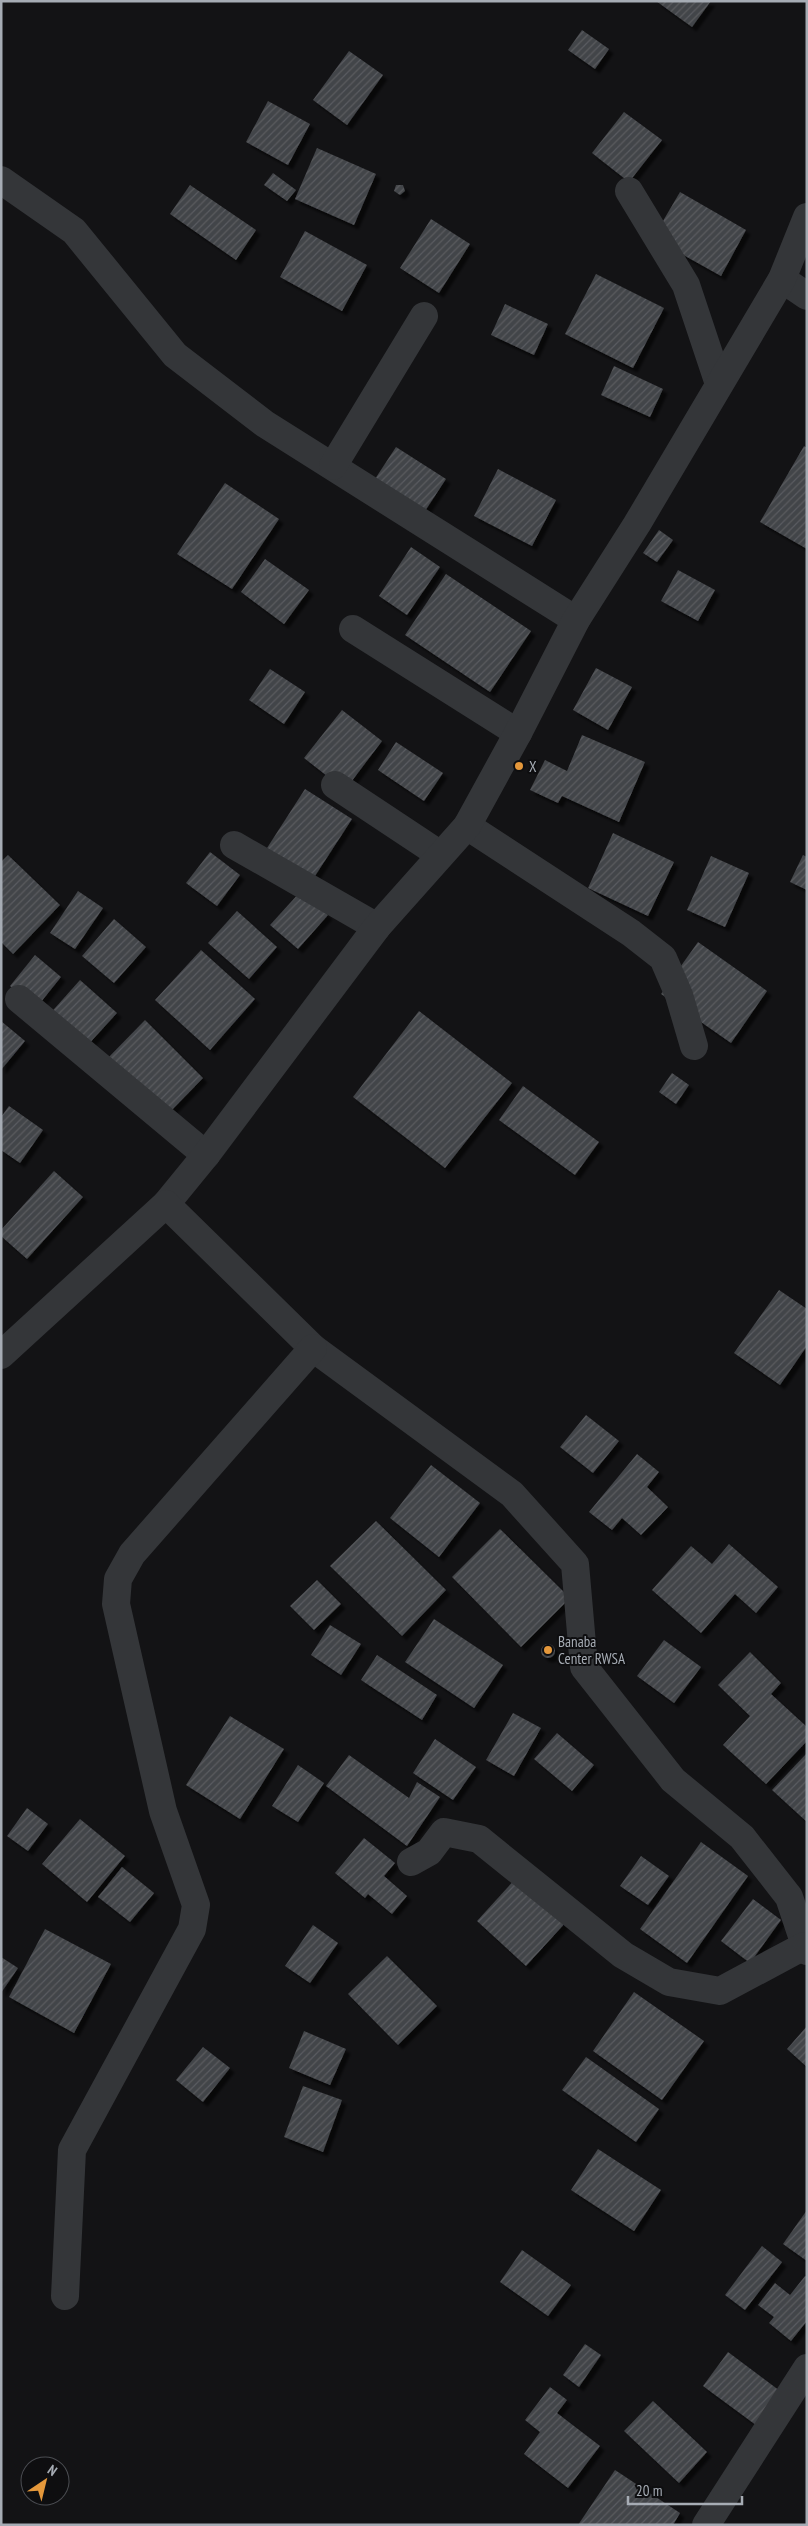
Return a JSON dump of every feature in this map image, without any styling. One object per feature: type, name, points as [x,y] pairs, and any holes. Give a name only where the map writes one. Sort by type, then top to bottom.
[{"type":"street","points":[[1,180],[74,231],[175,355],[265,424],[576,620]]},
{"type":"street","points":[[629,191],[686,285],[720,384]]},
{"type":"street","points":[[1,1355],[166,1204],[206,1155],[377,927],[439,854],[467,826],[518,733],[576,620],[637,524],[782,279],[807,218]]},
{"type":"street","points":[[782,279],[807,296]]},
{"type":"street","points":[[333,466],[424,316]]},
{"type":"street","points":[[353,629],[518,733]]},
{"type":"street","points":[[335,785],[439,854]]},
{"type":"street","points":[[467,826],[631,933],[663,958],[679,995],[694,1046]]},
{"type":"street","points":[[234,845],[377,927]]},
{"type":"street","points":[[19,999],[206,1155]]},
{"type":"street","points":[[166,1204],[313,1348],[512,1494],[575,1564],[584,1667],[673,1780],[742,1837],[789,1898],[806,1949],[720,1991],[669,1982],[622,1955],[479,1839],[444,1832],[430,1852],[411,1862]]},
{"type":"street","points":[[65,2296],[72,2150],[192,1930],[196,1905],[161,1802],[116,1604],[118,1578],[132,1554],[313,1348]]},
{"type":"street","points":[[706,2525],[807,2368]]},
{"type":"building","points":[[656,1],[711,1],[692,27]]},
{"type":"building","points":[[582,30],[609,49],[595,69],[568,50]]},
{"type":"building","points":[[349,51],[383,75],[347,125],[313,100]]},
{"type":"building","points":[[268,101],[310,124],[288,165],[246,142]]},
{"type":"building","points":[[624,112],[662,140],[629,182],[592,153]]},
{"type":"building","points":[[317,148],[376,174],[354,225],[295,199]]},
{"type":"building","points":[[273,173],[296,190],[287,201],[264,185]]},
{"type":"building","points":[[190,185],[256,230],[236,260],[170,214]]},
{"type":"building","points":[[396,185],[403,185],[405,191],[400,195],[394,191]]},
{"type":"building","points":[[680,192],[746,230],[721,276],[653,238]]},
{"type":"building","points":[[431,219],[470,244],[439,293],[400,268]]},
{"type":"building","points":[[305,231],[367,265],[342,311],[280,277]]},
{"type":"building","points":[[596,274],[664,308],[633,368],[565,334]]},
{"type":"building","points":[[505,304],[548,324],[534,355],[491,335]]},
{"type":"building","points":[[614,366],[663,389],[650,417],[601,395]]},
{"type":"building","points":[[804,446],[807,448],[807,549],[760,522]]},
{"type":"building","points":[[396,447],[446,479],[423,514],[373,482]]},
{"type":"building","points":[[498,469],[556,500],[532,546],[474,516]]},
{"type":"building","points":[[225,483],[279,519],[232,589],[177,554]]},
{"type":"building","points":[[659,530],[673,540],[657,562],[643,553]]},
{"type":"building","points":[[411,547],[440,567],[407,615],[379,596]]},
{"type":"building","points":[[265,559],[309,590],[284,624],[241,592]]},
{"type":"building","points":[[678,570],[715,590],[698,621],[661,601]]},
{"type":"building","points":[[446,574],[531,631],[490,692],[405,635]]},
{"type":"building","points":[[596,668],[632,687],[608,730],[573,710]]},
{"type":"building","points":[[270,669],[305,692],[284,724],[249,700]]},
{"type":"building","points":[[342,710],[382,741],[345,790],[304,758]]},
{"type":"building","points":[[582,735],[645,762],[619,822],[562,796],[558,803],[530,790],[545,760],[567,771]]},
{"type":"building","points":[[396,742],[443,773],[424,801],[378,770]]},
{"type":"building","points":[[305,789],[352,819],[313,879],[267,848]]},
{"type":"building","points":[[613,833],[674,862],[648,916],[588,888]]},
{"type":"building","points":[[210,852],[240,875],[217,906],[186,883]]},
{"type":"building","points":[[8,855],[60,905],[13,954],[1,942],[1,862]]},
{"type":"building","points":[[803,855],[807,857],[807,890],[790,882]]},
{"type":"building","points":[[711,856],[749,873],[725,927],[687,910]]},
{"type":"building","points":[[78,891],[103,908],[75,949],[50,933]]},
{"type":"building","points":[[301,891],[328,915],[298,949],[270,925]]},
{"type":"building","points":[[237,911],[277,947],[249,979],[208,943]]},
{"type":"building","points":[[114,919],[146,947],[114,983],[82,956]]},
{"type":"building","points":[[698,942],[767,991],[731,1043],[661,994]]},
{"type":"building","points":[[201,950],[255,999],[210,1050],[155,1000]]},
{"type":"building","points":[[35,955],[61,977],[36,1008],[10,986]]},
{"type":"building","points":[[80,980],[117,1013],[84,1049],[47,1017]]},
{"type":"building","points":[[419,1011],[512,1083],[445,1168],[353,1097]]},
{"type":"building","points":[[145,1020],[203,1078],[163,1119],[105,1061]]},
{"type":"building","points":[[1,1021],[25,1041],[1,1070]]},
{"type":"building","points":[[672,1073],[689,1085],[676,1104],[659,1092]]},
{"type":"building","points":[[523,1086],[599,1142],[575,1175],[499,1120]]},
{"type":"building","points":[[9,1106],[43,1130],[20,1163],[1,1150],[1,1117]]},
{"type":"building","points":[[54,1171],[83,1197],[27,1259],[1,1236],[1,1230]]},
{"type":"building","points":[[779,1290],[807,1309],[807,1346],[780,1385],[734,1353]]},
{"type":"building","points":[[586,1415],[619,1441],[593,1473],[560,1447]]},
{"type":"building","points":[[637,1454],[659,1472],[647,1487],[668,1507],[641,1535],[622,1518],[612,1530],[589,1512]]},
{"type":"building","points":[[431,1465],[480,1503],[439,1557],[390,1518]]},
{"type":"building","points":[[376,1521],[446,1590],[402,1636],[330,1566]]},
{"type":"building","points":[[500,1529],[570,1598],[521,1647],[452,1577]]},
{"type":"building","points":[[729,1544],[778,1587],[756,1613],[735,1594],[701,1633],[652,1590],[691,1546],[712,1564]]},
{"type":"building","points":[[317,1580],[341,1604],[314,1630],[290,1606]]},
{"type":"building","points":[[434,1619],[503,1665],[474,1708],[405,1662]]},
{"type":"building","points":[[330,1625],[361,1644],[341,1675],[311,1655]]},
{"type":"building","points":[[664,1640],[701,1667],[674,1703],[637,1676]]},
{"type":"building","name":"Banaba Center RWSA","points":[[545,1644],[551,1644],[555,1651],[551,1658],[545,1658],[541,1654],[541,1648]]},
{"type":"building","points":[[750,1652],[781,1683],[771,1694],[807,1727],[807,1741],[766,1784],[723,1745],[750,1716],[718,1685]]},
{"type":"building","points":[[377,1655],[437,1695],[422,1720],[361,1680]]},
{"type":"building","points":[[513,1713],[541,1728],[514,1776],[486,1760]]},
{"type":"building","points":[[230,1716],[284,1749],[240,1819],[186,1785]]},
{"type":"building","points":[[557,1733],[594,1765],[572,1791],[534,1759]]},
{"type":"building","points":[[435,1739],[476,1767],[453,1800],[413,1773]]},
{"type":"building","points":[[807,1753],[807,1822],[772,1790]]},
{"type":"building","points":[[349,1755],[409,1798],[417,1782],[440,1797],[407,1846],[326,1786]]},
{"type":"building","points":[[298,1765],[324,1783],[298,1822],[272,1806]]},
{"type":"building","points":[[27,1808],[48,1824],[28,1851],[7,1836]]},
{"type":"building","points":[[80,1819],[125,1856],[87,1902],[42,1864]]},
{"type":"building","points":[[364,1838],[395,1863],[384,1876],[407,1896],[392,1914],[368,1894],[365,1898],[335,1873]]},
{"type":"building","points":[[701,1842],[748,1876],[687,1963],[640,1929]]},
{"type":"building","points":[[641,1856],[669,1876],[648,1905],[620,1886]]},
{"type":"building","points":[[122,1867],[154,1893],[130,1922],[98,1897]]},
{"type":"building","points":[[517,1877],[566,1922],[526,1966],[477,1921]]},
{"type":"building","points":[[753,1899],[781,1920],[750,1963],[721,1941]]},
{"type":"building","points":[[313,1925],[338,1943],[310,1983],[285,1966]]},
{"type":"building","points":[[45,1929],[111,1964],[74,2033],[9,1997]]},
{"type":"building","points":[[387,1956],[437,2006],[398,2045],[348,1994]]},
{"type":"building","points":[[1,1957],[18,1968],[1,1993]]},
{"type":"building","points":[[634,1992],[704,2041],[662,2100],[593,2051]]},
{"type":"building","points":[[807,2026],[807,2067],[787,2049]]},
{"type":"building","points":[[304,2031],[346,2049],[330,2085],[289,2068]]},
{"type":"building","points":[[203,2047],[230,2068],[203,2102],[176,2080]]},
{"type":"building","points":[[586,2057],[659,2109],[636,2142],[562,2090]]},
{"type":"building","points":[[303,2086],[342,2100],[323,2152],[284,2137]]},
{"type":"building","points":[[598,2149],[661,2190],[634,2231],[571,2190]]},
{"type":"building","points":[[807,2210],[807,2261],[783,2244]]},
{"type":"building","points":[[762,2246],[782,2262],[745,2310],[725,2295]]},
{"type":"building","points":[[522,2250],[571,2285],[548,2316],[500,2282]]},
{"type":"building","points":[[805,2276],[807,2277],[807,2321],[791,2341],[769,2323],[774,2317],[758,2305],[775,2283],[790,2295]]},
{"type":"building","points":[[585,2344],[601,2355],[579,2387],[563,2375]]},
{"type":"building","points":[[728,2352],[784,2394],[760,2428],[703,2386]]},
{"type":"building","points":[[550,2387],[567,2400],[557,2413],[600,2446],[568,2488],[524,2454],[540,2432],[525,2420]]},
{"type":"building","points":[[653,2401],[707,2452],[679,2483],[624,2431]]},
{"type":"building","points":[[615,2470],[680,2513],[673,2525],[578,2525]]},
{"type":"place","name":"X","points":[[519,766]]},
{"type":"place","name":"Banaba Center RWSA","points":[[548,1650]]}]
